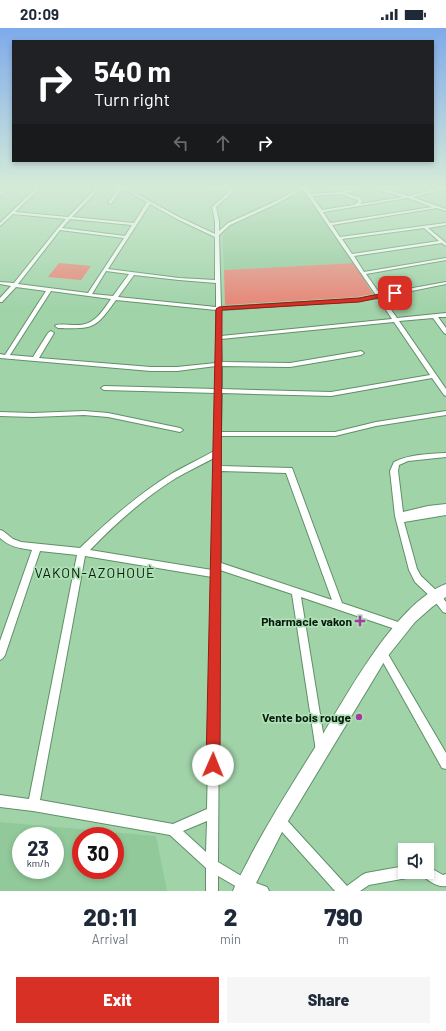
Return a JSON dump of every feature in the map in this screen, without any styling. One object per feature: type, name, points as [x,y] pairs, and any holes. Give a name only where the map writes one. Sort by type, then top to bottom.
[{"type":"main road","points":[[243,888],[279,820],[382,652],[401,627],[441,593]]},
{"type":"street","points":[[0,301],[16,285],[61,226]]},
{"type":"street","points":[[89,295],[134,226]]},
{"type":"street","points":[[197,226],[216,236]]},
{"type":"street","points":[[212,891],[217,453],[220,364],[217,226]]},
{"type":"street","points":[[216,236],[227,226]]},
{"type":"street","points":[[332,226],[433,376],[445,390]]},
{"type":"street","points":[[340,238],[430,226]]},
{"type":"street","points":[[425,227],[446,245]]},
{"type":"street","points":[[59,229],[127,237]]},
{"type":"street","points":[[351,255],[442,242]]},
{"type":"street","points":[[364,273],[446,259]]},
{"type":"street","points":[[106,270],[132,274],[218,282]]},
{"type":"street","points":[[58,326],[90,326],[101,317],[132,274]]},
{"type":"street","points":[[0,283],[114,298],[219,309],[359,300],[446,282]]},
{"type":"street","points":[[3,356],[50,290]]},
{"type":"street","points":[[219,338],[446,315]]},
{"type":"street","points":[[434,316],[446,332]]},
{"type":"street","points":[[35,358],[51,333]]},
{"type":"street","points":[[3,356],[151,369],[177,369],[220,364],[290,365],[361,353]]},
{"type":"street","points":[[104,388],[331,394],[433,376]]},
{"type":"street","points":[[218,434],[335,434],[376,424],[446,413]]},
{"type":"street","points":[[0,414],[108,414],[180,430]]},
{"type":"street","points":[[33,805],[82,552],[105,528],[130,507],[174,477],[217,453]]},
{"type":"street","points":[[446,455],[406,459],[396,464],[394,471],[400,518],[413,570],[418,579],[441,593],[446,610]]},
{"type":"street","points":[[217,468],[289,470],[339,607]]},
{"type":"street","points":[[400,518],[428,509],[446,507]]},
{"type":"street","points":[[400,518],[446,512]]},
{"type":"street","points":[[0,533],[10,542],[37,547],[216,570],[296,593],[401,627]]},
{"type":"street","points":[[0,655],[37,547]]},
{"type":"street","points":[[296,593],[321,752]]},
{"type":"street","points":[[382,652],[446,764]]},
{"type":"street","points":[[0,801],[33,805],[173,830],[212,865],[243,888],[263,891]]},
{"type":"street","points":[[173,830],[212,813]]},
{"type":"street","points":[[279,820],[343,891]]},
{"type":"street","points":[[350,891],[366,879],[398,874]]},
{"type":"street","points":[[434,876],[442,880],[446,880]]},
{"type":"shaded area","points":[[231,226],[328,226],[354,263],[224,270],[222,231]]},
{"type":"shaded area","points":[[59,263],[91,266],[81,280],[48,277]]},
{"type":"shaded area","points":[[354,263],[373,294],[356,297],[225,305],[224,270]]},
{"type":"shaded area","points":[[0,822],[56,827],[12,827],[12,879],[64,879],[64,828],[72,828],[72,879],[124,879],[124,833],[156,836],[167,891],[0,891]]},
{"type":"place","name":"Pharmacie vakon","points":[[360,621]]},
{"type":"place","name":"Vente bois rouge","points":[[359,717]]},
{"type":"district","name":"VAKON-AZOHOUÈ","points":[[95,572]]},
{"type":"route","points":[[213,765],[218,390],[220,364],[219,309],[359,300],[395,293]]}]
